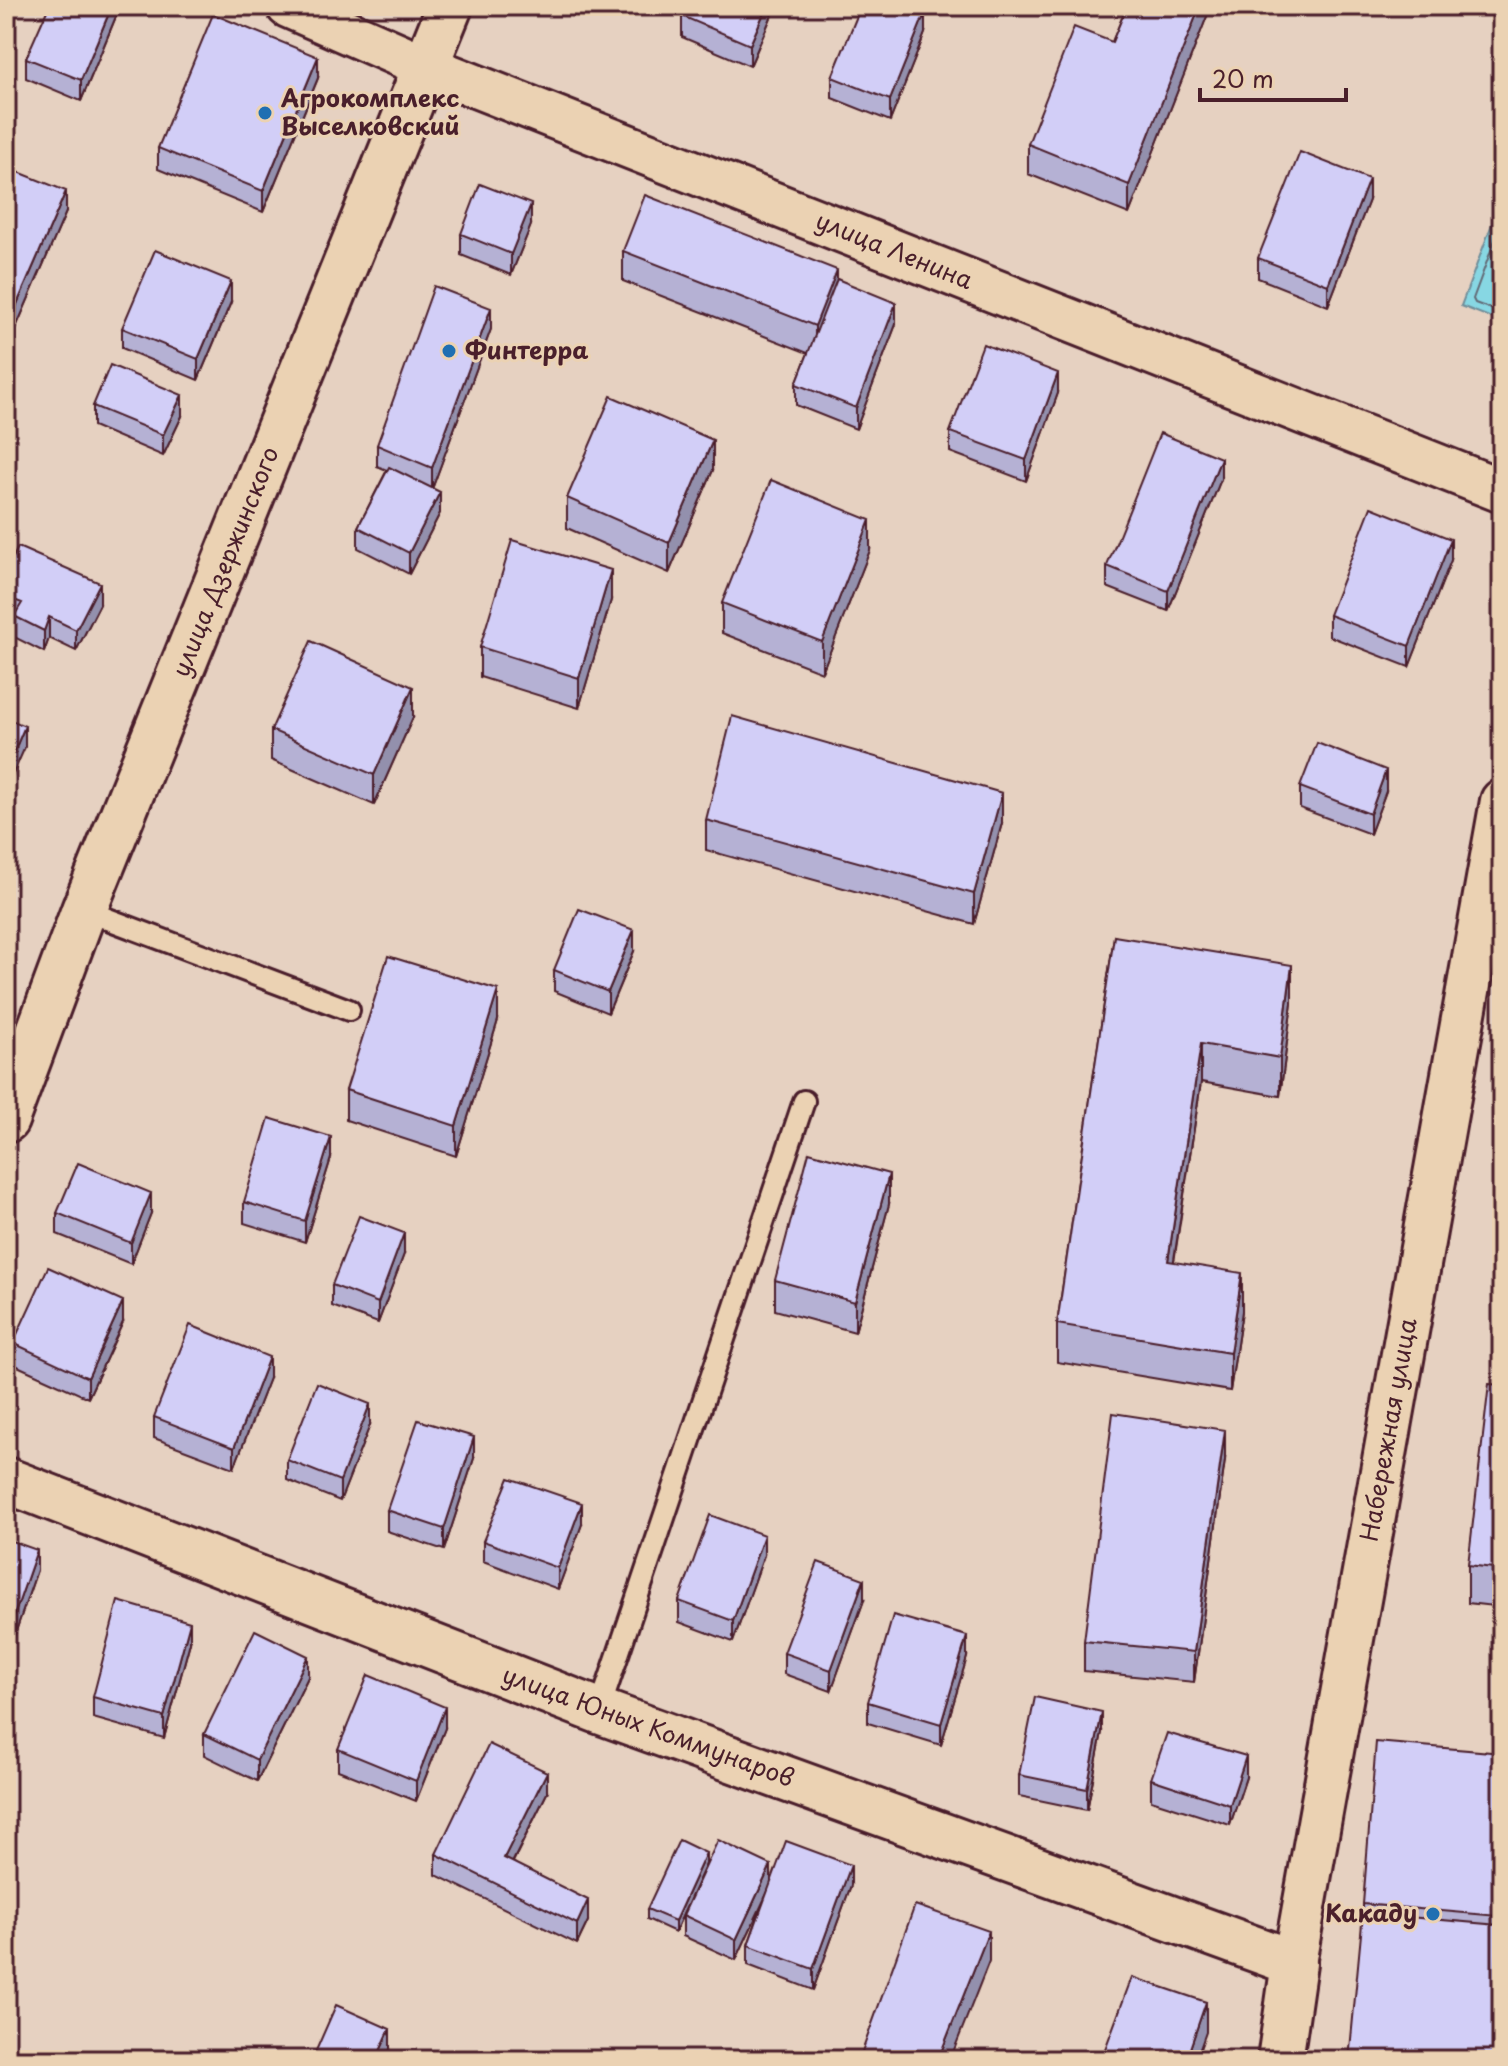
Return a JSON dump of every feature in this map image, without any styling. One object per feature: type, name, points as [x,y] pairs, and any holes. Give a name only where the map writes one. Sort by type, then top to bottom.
[{"type":"street","name":"улица Ленина","points":[[288,6],[427,67],[1502,491]]},
{"type":"street","name":"улица Дзержинского","points":[[6,1120],[84,910],[450,6]]},
{"type":"street","name":"Набережная улица","points":[[1280,2060],[1294,1963],[1502,801]]},
{"type":"street","name":"улица Юных Коммунаров","points":[[6,1480],[599,1711],[1294,1963]]},
{"type":"lane","points":[[84,910],[349,1010]]},
{"type":"lane","points":[[599,1711],[804,1101]]},
{"type":"water","points":[[1492,224],[1502,228],[1502,322],[1461,306]]},
{"type":"building","points":[[49,6],[112,6],[81,80],[26,58]]},
{"type":"building","points":[[686,6],[767,6],[750,45],[682,16]]},
{"type":"building","points":[[861,6],[908,6],[925,13],[890,100],[832,77]]},
{"type":"building","points":[[1127,6],[1200,6],[1129,185],[1028,144],[1074,27],[1112,42]]},
{"type":"building","points":[[213,14],[318,57],[263,191],[158,148]]},
{"type":"building","points":[[1300,152],[1369,179],[1328,285],[1258,258]]},
{"type":"building","points":[[6,167],[66,191],[14,311],[6,308]]},
{"type":"building","points":[[480,184],[531,204],[511,254],[461,234]]},
{"type":"building","points":[[645,195],[837,270],[815,326],[623,251]]},
{"type":"building","points":[[155,250],[231,281],[198,359],[122,328]]},
{"type":"building","points":[[837,279],[896,303],[856,408],[796,384]]},
{"type":"building","points":[[434,286],[491,308],[432,468],[377,445]]},
{"type":"building","points":[[983,344],[1058,373],[1026,460],[950,432]]},
{"type":"building","points":[[110,365],[182,395],[163,435],[93,406]]},
{"type":"building","points":[[611,396],[713,440],[669,543],[567,498]]},
{"type":"building","points":[[1160,433],[1221,458],[1168,591],[1107,566]]},
{"type":"building","points":[[389,467],[440,492],[409,553],[358,527]]},
{"type":"building","points":[[771,480],[870,520],[822,642],[722,603]]},
{"type":"building","points":[[1371,507],[1451,539],[1409,646],[1329,615]]},
{"type":"building","points":[[512,540],[611,570],[579,678],[480,647]]},
{"type":"building","points":[[18,547],[100,583],[76,630],[49,617],[44,631],[14,616],[22,603],[6,597],[6,573]]},
{"type":"building","points":[[311,641],[413,687],[374,775],[271,730]]},
{"type":"building","points":[[732,716],[1002,793],[974,894],[706,820]]},
{"type":"building","points":[[6,718],[25,726],[6,770]]},
{"type":"building","points":[[1317,743],[1386,770],[1370,814],[1300,787]]},
{"type":"building","points":[[579,909],[634,930],[608,992],[554,970]]},
{"type":"building","points":[[1114,936],[1292,965],[1280,1058],[1201,1044],[1168,1261],[1242,1273],[1230,1353],[1057,1324]]},
{"type":"building","points":[[388,956],[498,990],[456,1126],[346,1090]]},
{"type":"building","points":[[269,1118],[331,1137],[305,1221],[244,1202]]},
{"type":"building","points":[[809,1152],[889,1174],[855,1302],[775,1280]]},
{"type":"building","points":[[78,1163],[151,1193],[131,1243],[57,1213]]},
{"type":"building","points":[[359,1216],[404,1233],[378,1303],[332,1285]]},
{"type":"building","points":[[48,1267],[123,1301],[88,1378],[13,1343]]},
{"type":"building","points":[[190,1325],[269,1357],[234,1448],[154,1417]]},
{"type":"building","points":[[317,1383],[370,1404],[340,1481],[287,1460]]},
{"type":"building","points":[[1489,1384],[1502,1385],[1502,1569],[1468,1565]]},
{"type":"building","points":[[1113,1413],[1225,1430],[1194,1652],[1084,1641]]},
{"type":"building","points":[[418,1420],[474,1437],[444,1529],[387,1510]]},
{"type":"building","points":[[509,1478],[582,1503],[558,1568],[483,1541]]},
{"type":"building","points":[[710,1515],[764,1535],[733,1621],[679,1601]]},
{"type":"building","points":[[6,1539],[37,1550],[8,1633],[6,1633]]},
{"type":"building","points":[[818,1562],[864,1579],[831,1670],[784,1653]]},
{"type":"building","points":[[118,1601],[190,1622],[164,1717],[93,1697]]},
{"type":"building","points":[[893,1615],[967,1636],[941,1724],[868,1702]]},
{"type":"building","points":[[255,1630],[308,1656],[257,1760],[204,1734]]},
{"type":"building","points":[[368,1675],[445,1707],[416,1781],[338,1749]]},
{"type":"building","points":[[1035,1697],[1102,1712],[1087,1789],[1019,1775]]},
{"type":"building","points":[[1167,1733],[1246,1756],[1230,1805],[1151,1779]]},
{"type":"building","points":[[1376,1742],[1502,1753],[1502,1864],[1498,1916],[1363,1904]]},
{"type":"building","points":[[489,1744],[547,1772],[504,1858],[588,1900],[577,1924],[436,1854]]},
{"type":"building","points":[[679,1840],[706,1853],[675,1921],[647,1909]]},
{"type":"building","points":[[718,1840],[771,1865],[736,1940],[683,1915]]},
{"type":"building","points":[[786,1841],[851,1865],[813,1969],[748,1945]]},
{"type":"building","points":[[915,1905],[989,1931],[938,2060],[859,2060]]},
{"type":"building","points":[[1363,1913],[1498,1925],[1494,2039],[1502,2040],[1502,2060],[1349,2060]]},
{"type":"building","points":[[1132,1977],[1206,2002],[1186,2060],[1101,2060]]},
{"type":"building","points":[[336,2005],[390,2029],[376,2060],[330,2060],[315,2053]]},
{"type":"place","name":"Агрокомплекс Выселковский","points":[[265,113]]},
{"type":"place","name":"Финтерра","points":[[449,351]]},
{"type":"place","name":"Какаду","points":[[1433,1914]]}]
